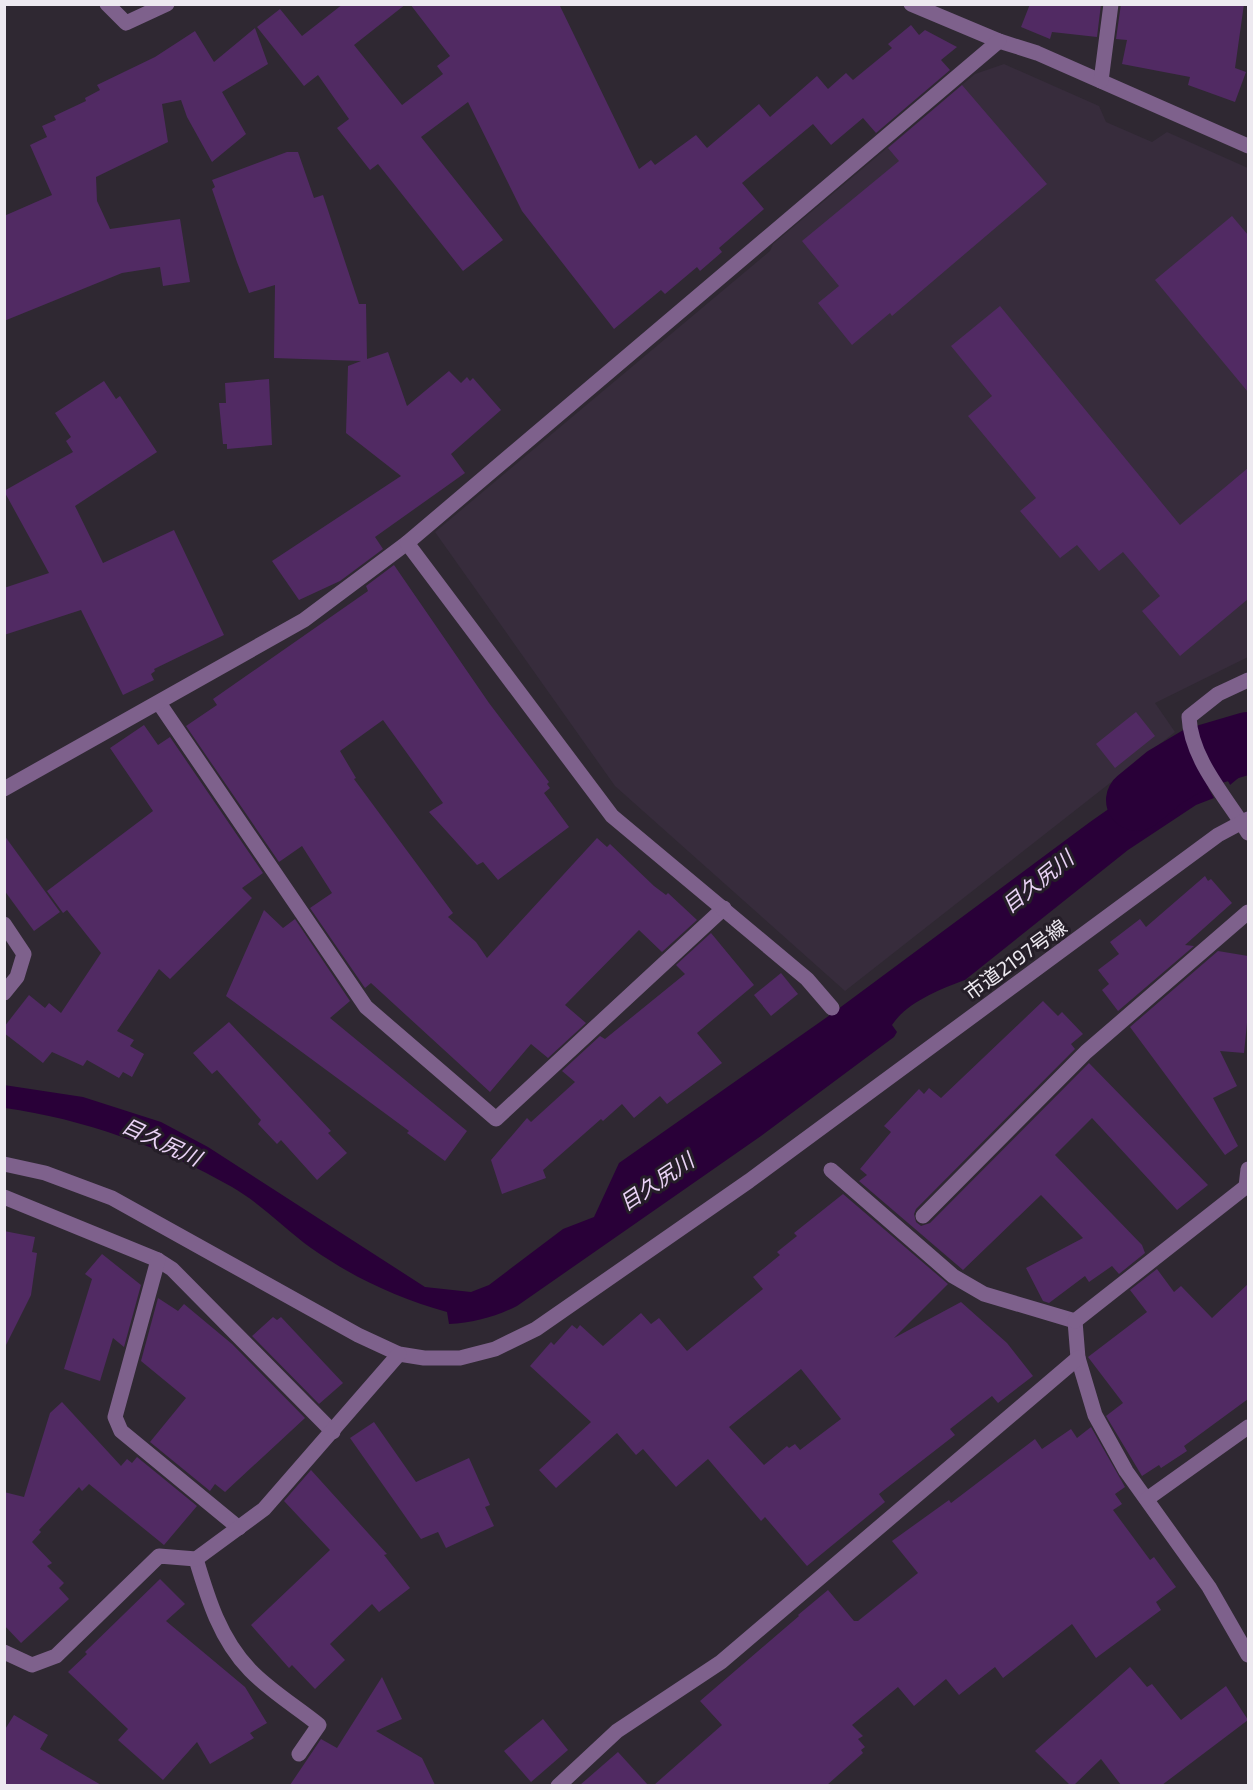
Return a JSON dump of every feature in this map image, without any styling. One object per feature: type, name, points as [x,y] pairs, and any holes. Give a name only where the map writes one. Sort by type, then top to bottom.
[{"type":"street","points":[[107,4],[126,23],[167,4]]},
{"type":"street","points":[[910,4],[999,41],[1037,53],[1248,146]]},
{"type":"street","points":[[1101,81],[1111,4]]},
{"type":"street","points":[[4,789],[304,620],[407,543],[999,41]]},
{"type":"street","points":[[407,543],[612,816],[807,979],[832,1008]]},
{"type":"street","points":[[1246,825],[1224,799],[1195,745],[1190,735],[1189,717],[1218,694],[1248,680]]},
{"type":"street","points":[[159,703],[366,1007],[496,1119],[724,908]]},
{"type":"street","name":"市道2197号線","points":[[4,1164],[45,1173],[112,1198],[358,1335],[399,1354],[424,1358],[460,1358],[495,1349],[536,1329],[808,1137],[1218,836],[1246,825]]},
{"type":"street","points":[[923,1216],[1086,1052],[1248,912]]},
{"type":"street","points":[[4,924],[24,954],[17,977],[4,993]]},
{"type":"street","points":[[1075,1322],[1247,1186],[1248,1169]]},
{"type":"street","points":[[831,1170],[952,1276],[984,1294],[1075,1322]]},
{"type":"street","points":[[4,1197],[158,1260],[172,1269],[333,1432]]},
{"type":"street","points":[[158,1260],[115,1417],[121,1431],[239,1528]]},
{"type":"street","points":[[1075,1322],[1078,1358],[1095,1415],[1126,1471],[1209,1587],[1248,1655]]},
{"type":"street","points":[[4,1652],[32,1665],[56,1656],[159,1556],[196,1559],[239,1528],[264,1509],[399,1354]]},
{"type":"street","points":[[558,1785],[617,1731],[721,1662],[1078,1358]]},
{"type":"street","points":[[1147,1499],[1248,1427]]},
{"type":"street","points":[[196,1559],[210,1608],[228,1642],[250,1670],[319,1725],[300,1754]]},
{"type":"shaded area","points":[[1004,64],[1099,106],[1106,122],[1152,142],[1167,132],[1248,168],[1248,657],[1155,703],[1175,732],[845,991],[615,786],[435,532],[770,251],[773,244],[975,74]]},
{"type":"water","points":[[1248,732],[1248,770],[1230,785],[1207,742]]},
{"type":"water","points":[[1187,750],[1214,798],[1196,805],[1128,850],[965,980],[915,1003],[892,1025],[897,1032],[894,1037],[761,1136],[517,1306],[492,1316],[475,1321],[449,1324],[447,1312],[393,1294],[343,1269],[311,1248],[242,1193],[178,1159],[93,1127],[5,1108],[4,1085],[83,1097],[161,1122],[208,1147],[425,1287],[471,1292],[489,1285],[563,1229],[594,1217],[619,1163],[830,1015],[1090,822],[1167,768]]},
{"type":"pier","points":[[1205,739],[1231,787],[1227,786],[1204,743]]},
{"type":"building","points":[[343,4],[406,4],[354,45],[402,105],[443,74],[437,66],[450,56],[410,4],[559,4],[639,169],[651,160],[655,165],[696,135],[707,148],[759,104],[770,117],[817,76],[828,89],[846,73],[853,80],[892,48],[888,44],[911,25],[919,35],[925,30],[957,47],[941,60],[950,70],[876,133],[863,118],[831,145],[813,124],[742,183],[764,209],[719,248],[722,252],[700,271],[697,267],[665,294],[661,290],[614,329],[522,211],[468,102],[421,137],[503,240],[463,271],[378,164],[370,170],[337,128],[349,119],[318,75],[304,86],[257,27],[280,9],[302,36]]},
{"type":"building","points":[[1030,4],[1101,4],[1097,37],[1052,32],[1050,39],[1021,27]]},
{"type":"building","points":[[1121,4],[1244,4],[1235,68],[1246,72],[1235,102],[1188,85],[1190,77],[1122,64],[1127,40],[1116,39]]},
{"type":"building","points":[[255,28],[268,64],[222,92],[246,134],[212,162],[187,117],[181,100],[162,104],[168,142],[96,177],[97,201],[110,229],[180,219],[190,282],[163,286],[160,267],[122,273],[4,321],[4,216],[52,195],[30,145],[47,137],[42,126],[56,120],[54,116],[86,101],[85,98],[100,90],[97,85],[155,57],[195,31],[214,62]]},
{"type":"building","points":[[962,85],[1047,184],[892,316],[890,313],[852,345],[818,303],[839,286],[802,241],[899,161],[888,148]]},
{"type":"building","points":[[287,152],[298,152],[314,198],[323,195],[359,304],[366,304],[367,359],[388,352],[407,406],[449,371],[461,383],[467,377],[470,381],[473,378],[501,410],[451,454],[465,473],[375,537],[383,549],[340,581],[299,600],[272,561],[401,476],[346,433],[348,366],[361,361],[274,358],[275,285],[249,293],[237,262],[212,189],[215,187],[212,180]]},
{"type":"building","points":[[1232,216],[1248,235],[1248,392],[1155,280]]},
{"type":"building","points":[[1000,306],[1180,525],[1248,468],[1248,599],[1180,656],[1142,611],[1160,596],[1123,552],[1099,571],[1077,545],[1060,558],[1020,511],[1036,498],[968,416],[992,396],[951,346]]},
{"type":"building","points":[[269,379],[272,445],[227,449],[227,444],[223,444],[219,403],[226,403],[225,383]]},
{"type":"building","points":[[104,381],[116,399],[120,396],[157,452],[75,506],[103,563],[174,530],[224,635],[154,669],[155,671],[151,674],[154,680],[123,695],[81,610],[4,635],[4,588],[49,573],[4,491],[73,452],[66,441],[71,437],[55,413]]},
{"type":"building","points":[[394,565],[489,703],[549,782],[547,784],[550,788],[544,793],[569,827],[498,880],[483,862],[477,865],[429,812],[443,803],[383,720],[340,751],[356,778],[354,779],[453,913],[448,917],[476,942],[487,958],[597,838],[607,847],[610,844],[654,886],[666,895],[668,893],[697,920],[662,952],[639,930],[565,1005],[586,1023],[548,1058],[531,1044],[490,1092],[371,983],[365,988],[310,908],[332,893],[302,846],[279,862],[186,726],[217,705],[213,699],[368,591],[366,586]]},
{"type":"building","points":[[1136,712],[1155,736],[1115,768],[1096,744]]},
{"type":"building","points":[[144,725],[158,745],[170,737],[263,873],[242,888],[252,898],[170,979],[159,969],[117,1031],[134,1040],[130,1046],[144,1054],[132,1077],[123,1072],[119,1078],[87,1060],[83,1066],[52,1052],[43,1063],[4,1033],[4,1027],[29,995],[45,1008],[49,1003],[61,1013],[101,953],[67,910],[63,913],[47,891],[153,811],[110,748]]},
{"type":"building","points":[[4,835],[60,912],[34,931],[4,890]]},
{"type":"building","points":[[1205,876],[1208,881],[1211,879],[1232,903],[1185,945],[1194,946],[1118,1011],[1102,990],[1109,984],[1098,970],[1119,954],[1110,942],[1140,919],[1146,927]]},
{"type":"building","points":[[264,910],[283,928],[295,919],[350,1001],[330,1018],[467,1131],[445,1161],[407,1133],[409,1131],[226,996]]},
{"type":"building","points":[[711,933],[754,985],[697,1033],[722,1063],[667,1104],[660,1096],[634,1118],[622,1104],[603,1121],[601,1119],[543,1170],[546,1178],[502,1194],[491,1160],[527,1118],[531,1122],[575,1082],[562,1071],[600,1036],[605,1039],[685,974],[676,965]]},
{"type":"building","points":[[1218,951],[1248,956],[1248,1013],[1244,1053],[1220,1051],[1237,1086],[1213,1098],[1238,1146],[1225,1155],[1130,1027]]},
{"type":"building","points":[[781,973],[798,994],[771,1016],[754,995]]},
{"type":"building","points":[[1043,1001],[1058,1016],[1062,1012],[1083,1034],[1071,1044],[1075,1049],[916,1209],[914,1214],[916,1222],[921,1226],[930,1223],[1089,1063],[1208,1185],[1177,1210],[1092,1118],[1055,1155],[1142,1245],[1145,1253],[1119,1274],[1112,1266],[1089,1282],[1085,1276],[1049,1303],[1043,1301],[1026,1268],[1083,1238],[1041,1195],[963,1270],[859,1181],[867,1175],[860,1169],[891,1132],[884,1126],[919,1089],[924,1094],[929,1088],[941,1098]]},
{"type":"building","points":[[229,1022],[331,1131],[328,1133],[347,1153],[317,1180],[281,1140],[277,1144],[258,1124],[261,1120],[217,1070],[212,1074],[193,1053]]},
{"type":"building","points":[[843,1194],[948,1284],[894,1338],[961,1302],[1007,1343],[1033,1376],[998,1403],[992,1396],[950,1429],[955,1435],[879,1494],[885,1502],[807,1566],[765,1517],[761,1521],[708,1459],[676,1487],[643,1449],[636,1455],[617,1433],[556,1488],[539,1470],[591,1422],[530,1366],[551,1342],[554,1345],[572,1325],[577,1329],[580,1325],[603,1346],[641,1313],[651,1324],[659,1318],[687,1351],[763,1289],[753,1277],[780,1255],[777,1252],[797,1236],[794,1233]],"holes":[[[801,1369],[841,1419],[800,1450],[795,1444],[789,1448],[787,1446],[764,1465],[729,1427]]]},
{"type":"building","points":[[4,1231],[35,1237],[32,1252],[37,1253],[31,1295],[4,1349]]},
{"type":"building","points":[[102,1254],[141,1285],[124,1347],[113,1338],[100,1381],[64,1369],[92,1279],[85,1274]]},
{"type":"building","points":[[1157,1269],[1174,1292],[1181,1286],[1212,1318],[1248,1284],[1248,1399],[1184,1446],[1187,1451],[1161,1468],[1159,1465],[1142,1476],[1106,1416],[1123,1403],[1088,1357],[1147,1312],[1130,1290]]},
{"type":"building","points":[[158,1298],[178,1311],[184,1304],[232,1344],[305,1418],[225,1492],[215,1484],[210,1491],[150,1442],[186,1398],[141,1361]]},
{"type":"building","points":[[273,1317],[277,1320],[281,1317],[343,1383],[319,1404],[252,1336]]},
{"type":"building","points":[[62,1402],[121,1466],[127,1459],[132,1463],[137,1457],[197,1506],[164,1545],[89,1484],[82,1491],[79,1487],[39,1530],[41,1532],[32,1542],[52,1563],[47,1566],[64,1583],[59,1588],[69,1599],[21,1643],[4,1625],[4,1492],[24,1497],[50,1413]]},
{"type":"building","points":[[374,1422],[416,1482],[469,1458],[490,1505],[485,1507],[494,1526],[446,1548],[438,1532],[421,1539],[350,1438]]},
{"type":"building","points":[[1091,1427],[1125,1487],[1115,1494],[1122,1504],[1113,1510],[1150,1560],[1154,1557],[1176,1587],[1156,1602],[1161,1610],[1096,1658],[1072,1624],[1003,1678],[995,1667],[959,1695],[946,1679],[914,1706],[898,1687],[852,1725],[863,1736],[858,1739],[865,1747],[861,1750],[863,1753],[827,1785],[654,1785],[722,1725],[700,1701],[828,1590],[854,1621],[858,1621],[918,1573],[892,1541],[949,1500],[951,1503],[1035,1439],[1042,1449],[1071,1429],[1077,1438]]},
{"type":"building","points":[[311,1470],[387,1554],[384,1555],[410,1588],[379,1612],[372,1604],[330,1644],[345,1660],[315,1689],[292,1665],[289,1668],[251,1625],[330,1550],[284,1501]]},
{"type":"building","points":[[160,1579],[185,1604],[166,1621],[245,1687],[267,1723],[250,1733],[254,1738],[210,1764],[197,1742],[163,1780],[118,1740],[128,1729],[68,1672],[87,1654],[85,1652]]},
{"type":"building","points":[[1130,1667],[1147,1687],[1152,1684],[1181,1720],[1226,1686],[1248,1720],[1162,1785],[1121,1785],[1101,1759],[1074,1785],[1070,1785],[1035,1751]]},
{"type":"building","points":[[382,1677],[402,1719],[376,1731],[422,1758],[435,1785],[290,1785],[321,1739],[337,1748]]},
{"type":"building","points":[[14,1715],[48,1735],[40,1749],[101,1785],[4,1785],[4,1731]]},
{"type":"building","points":[[543,1719],[568,1750],[531,1782],[504,1751]]},
{"type":"building","points":[[618,1752],[648,1785],[580,1785]]},
{"type":"waterway","name":"目久尻川","points":[[1137,800],[1165,777],[1197,758],[1248,743]]}]
